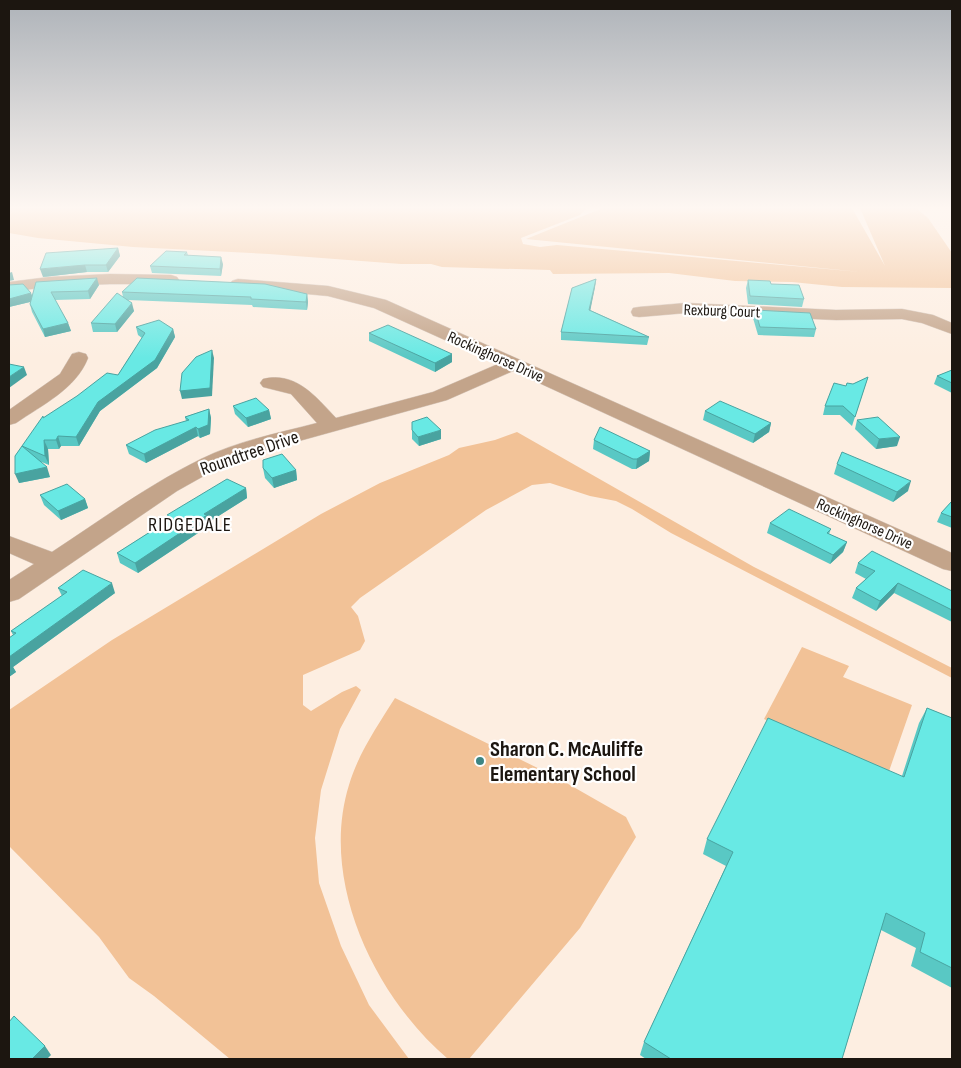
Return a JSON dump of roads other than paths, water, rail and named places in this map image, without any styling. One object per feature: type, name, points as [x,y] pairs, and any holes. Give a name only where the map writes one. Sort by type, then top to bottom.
[{"type":"street","points":[[9,287],[50,281],[97,278],[191,281]]},
{"type":"street","name":"Rockinghorse Drive","points":[[220,283],[311,288],[358,297],[380,304],[952,563]]},
{"type":"street","name":"Rexburg Court","points":[[639,312],[692,308],[836,315],[895,314],[922,318],[952,329]]},
{"type":"street","points":[[9,419],[67,378],[74,370],[79,358]]},
{"type":"street","name":"Roundtree Drive","points":[[9,593],[169,486],[210,463],[255,446],[440,396],[514,364]]},
{"type":"street","points":[[270,383],[298,390],[331,425]]},
{"type":"street","points":[[9,544],[54,563]]},
{"type":"place","name":"Sharon C. McAuliffe Elementary School","points":[[480,761]]},
{"type":"district","name":"RIDGEDALE","points":[[190,524]]}]
